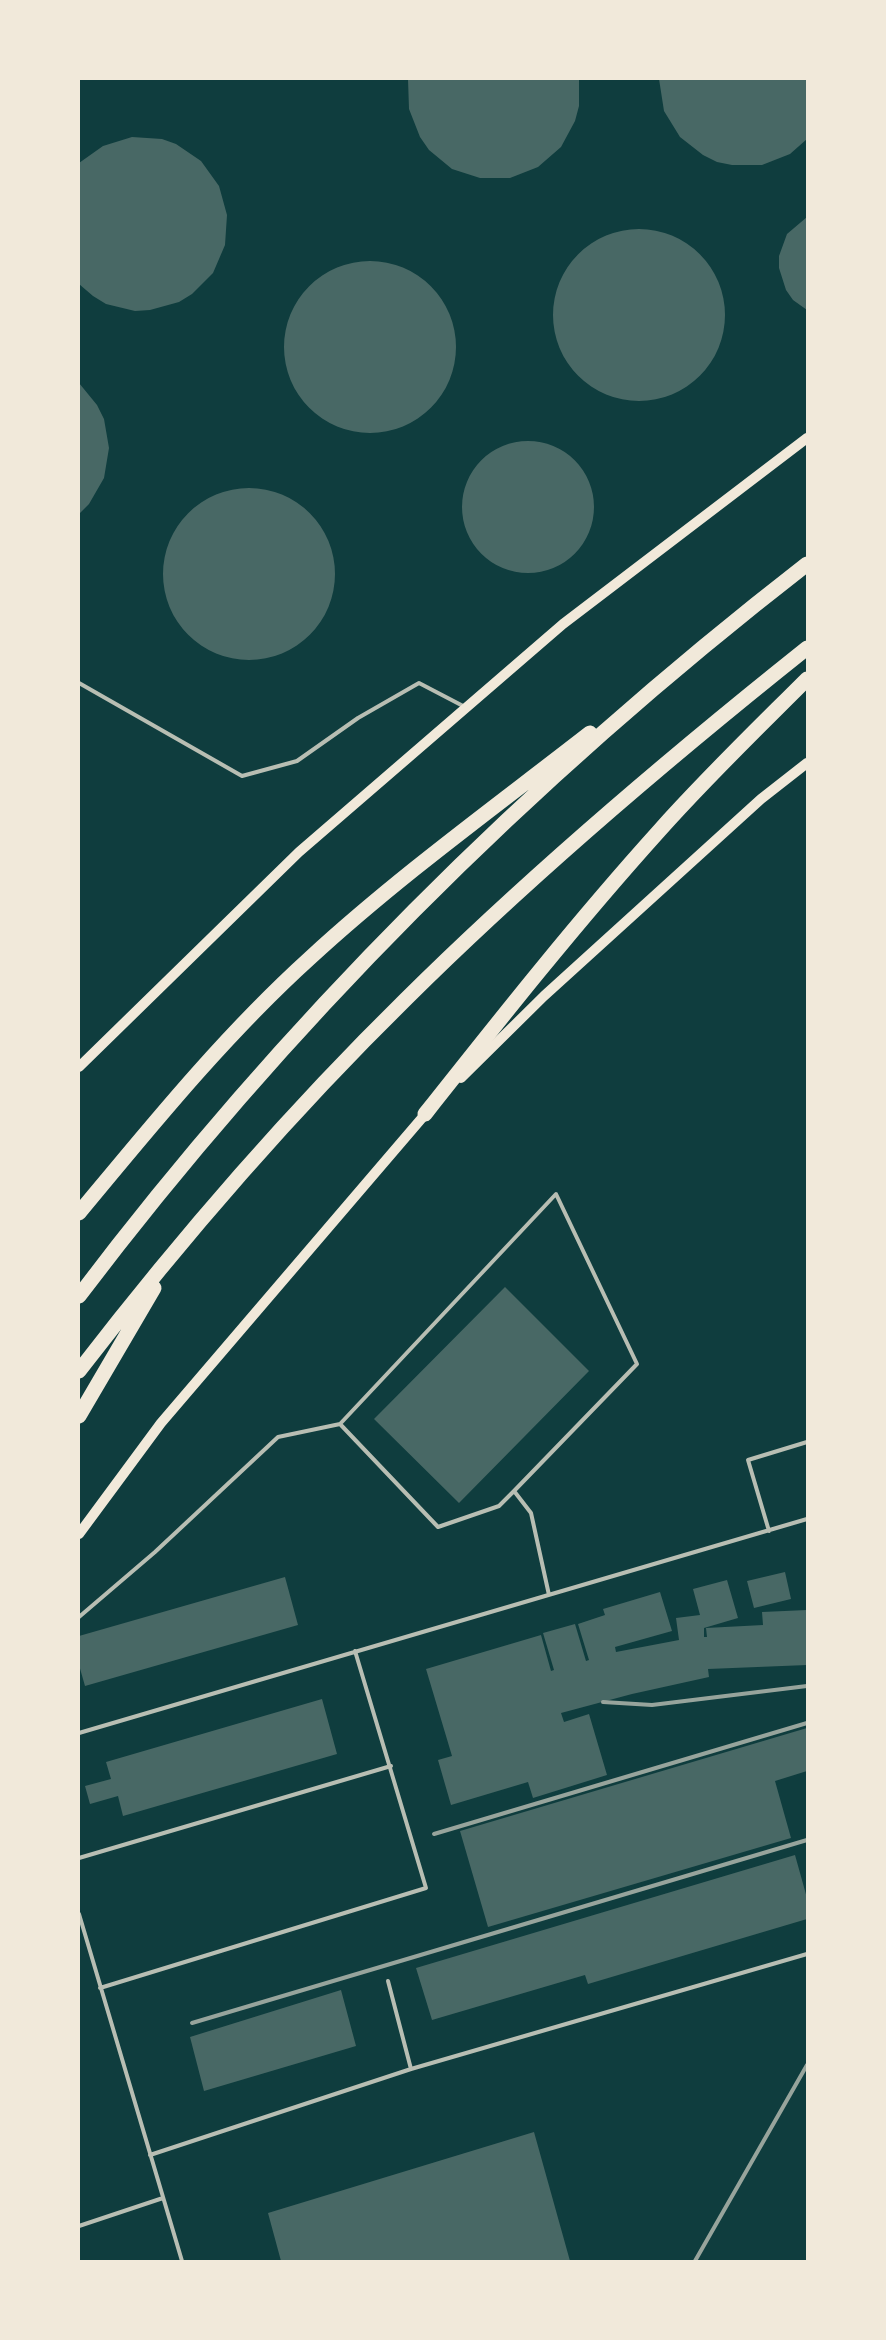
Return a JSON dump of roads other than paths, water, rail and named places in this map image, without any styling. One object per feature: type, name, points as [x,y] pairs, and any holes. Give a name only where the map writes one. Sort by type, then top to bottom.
[{"type":"highway","points":[[79,1213],[230,1037],[314,954],[388,891],[807,564]]},
{"type":"highway","points":[[79,1284],[273,1060],[337,990],[411,915],[562,770],[737,618]]},
{"type":"highway","points":[[79,1372],[188,1234],[239,1175],[344,1062],[476,932],[611,811],[807,648]]},
{"type":"highway","points":[[424,1114],[538,973],[659,830],[735,750],[807,679]]},
{"type":"highway","points":[[79,1296],[142,1213]]},
{"type":"highway","points":[[79,1416],[155,1285],[188,1234]]},
{"type":"main road","points":[[79,1067],[299,852],[562,624],[807,438]]},
{"type":"main road","points":[[79,1534],[161,1423],[424,1114],[544,996],[761,799],[807,763]]},
{"type":"lane","points":[[79,683],[242,776],[297,761],[358,718],[419,683],[467,708]]},
{"type":"lane","points":[[79,1617],[155,1552],[278,1437],[340,1424],[556,1194],[637,1364],[499,1506],[438,1527],[340,1424]]},
{"type":"lane","points":[[769,1531],[748,1460],[807,1442]]},
{"type":"lane","points":[[514,1491],[531,1514],[549,1595]]},
{"type":"lane","points":[[79,1733],[807,1519]]},
{"type":"lane","points":[[100,1988],[426,1888],[355,1651]]},
{"type":"lane","points":[[79,1858],[391,1766]]},
{"type":"lane","points":[[79,1914],[182,2261]]},
{"type":"lane","points":[[150,2155],[411,2070],[807,1954]]},
{"type":"lane","points":[[388,1980],[411,2070]]},
{"type":"lane","points":[[79,2226],[163,2198]]},
{"type":"railway","points":[[603,1702],[652,1705],[807,1686]]},
{"type":"railway","points":[[434,1834],[807,1723]]},
{"type":"railway","points":[[192,2023],[807,1840]]},
{"type":"railway","points":[[695,2261],[807,2065]]}]
